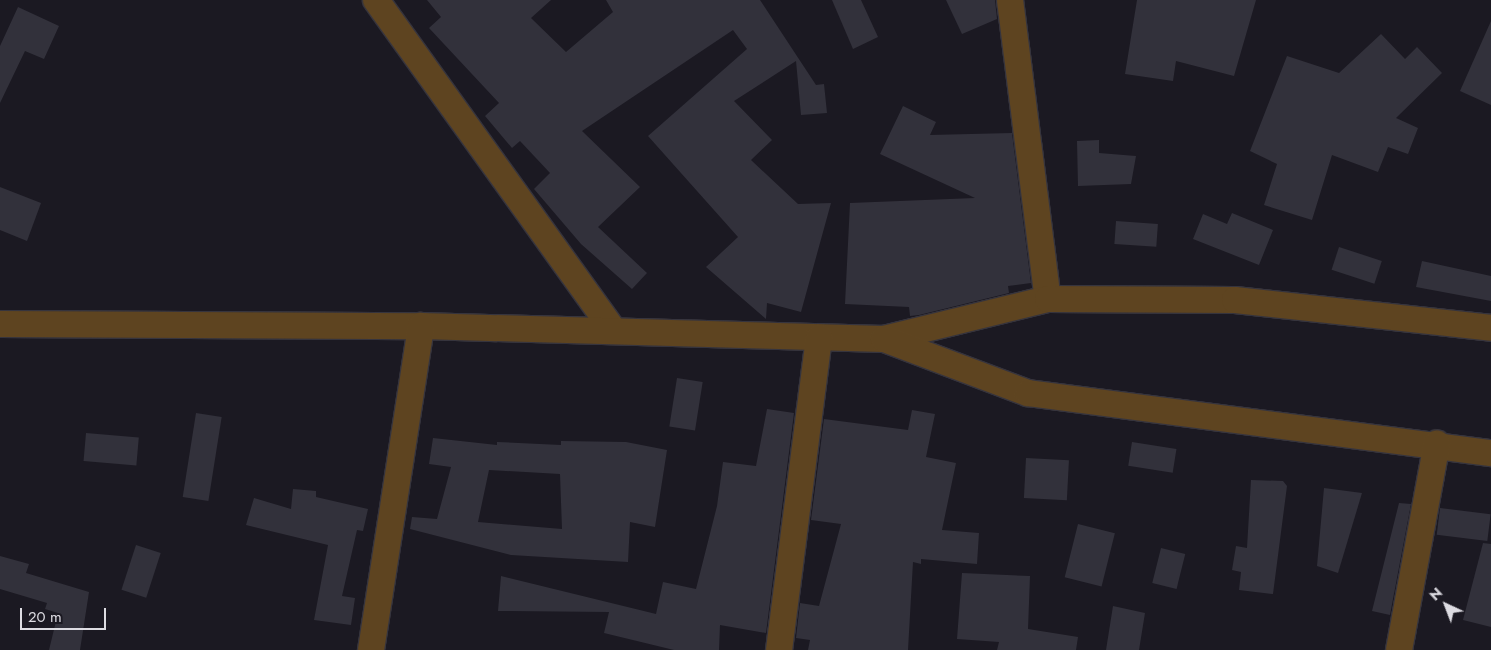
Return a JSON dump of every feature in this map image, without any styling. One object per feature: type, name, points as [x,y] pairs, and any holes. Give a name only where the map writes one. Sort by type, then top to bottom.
[{"type":"street","points":[[376,0],[612,329]]},
{"type":"street","points":[[1010,0],[1048,299]]},
{"type":"street","points":[[0,324],[612,329],[884,339],[1048,299],[1234,300],[1491,328]]},
{"type":"street","points":[[371,650],[421,326]]},
{"type":"street","points":[[779,650],[819,338]]},
{"type":"street","points":[[884,339],[1028,393],[1437,443],[1491,453]]},
{"type":"street","points":[[1400,650],[1437,443]]},
{"type":"building","points":[[427,0],[551,0],[531,18],[566,52],[613,12],[606,0],[760,0],[816,85],[824,84],[827,113],[801,115],[796,61],[734,101],[772,140],[751,160],[798,204],[831,203],[801,312],[767,303],[766,319],[706,267],[738,237],[648,136],[747,49],[733,30],[582,131],[640,187],[598,227],[647,273],[632,289],[581,244],[534,189],[550,173],[520,141],[512,148],[485,116],[499,103],[429,28],[441,17]]},
{"type":"building","points":[[832,0],[861,0],[878,37],[853,49]]},
{"type":"building","points":[[946,0],[995,0],[997,19],[962,34]]},
{"type":"building","points":[[1137,0],[1256,0],[1234,76],[1176,61],[1173,81],[1125,74]]},
{"type":"building","points":[[18,7],[59,26],[44,59],[25,51],[0,103],[0,46]]},
{"type":"building","points":[[1491,21],[1491,105],[1460,91]]},
{"type":"building","points":[[1381,34],[1405,59],[1417,47],[1442,73],[1396,118],[1418,128],[1408,154],[1388,147],[1378,172],[1332,155],[1312,220],[1264,205],[1277,164],[1250,151],[1287,56],[1339,73]]},
{"type":"building","points":[[903,106],[936,122],[930,135],[1012,133],[1031,283],[1008,286],[1009,293],[919,315],[910,316],[909,307],[845,304],[850,203],[975,198],[880,154]]},
{"type":"building","points":[[1099,140],[1099,153],[1136,156],[1131,184],[1078,186],[1077,141]]},
{"type":"building","points":[[0,187],[41,203],[27,241],[0,230]]},
{"type":"building","points":[[1232,213],[1273,230],[1259,265],[1193,239],[1203,214],[1227,224]]},
{"type":"building","points":[[1116,221],[1158,224],[1156,247],[1114,244]]},
{"type":"building","points":[[1339,247],[1382,261],[1374,284],[1332,270]]},
{"type":"building","points":[[1422,261],[1491,276],[1491,301],[1416,287]]},
{"type":"building","points":[[677,378],[703,382],[695,430],[669,426]]},
{"type":"building","points":[[767,409],[794,413],[766,633],[720,625],[719,650],[674,650],[604,633],[609,612],[498,611],[501,576],[656,614],[663,582],[696,589],[717,506],[723,462],[756,466]]},
{"type":"building","points":[[912,410],[935,414],[926,457],[956,463],[942,530],[979,533],[977,564],[921,559],[921,564],[913,562],[908,650],[808,650],[810,640],[796,638],[800,603],[819,606],[841,524],[811,520],[824,419],[908,430]]},
{"type":"building","points":[[196,413],[222,417],[208,501],[183,497]]},
{"type":"building","points":[[86,433],[139,438],[136,466],[84,461]]},
{"type":"building","points":[[433,438],[497,445],[497,442],[561,445],[561,441],[626,442],[667,450],[655,527],[630,522],[628,562],[511,555],[410,529],[412,517],[437,519],[451,467],[429,464]],"holes":[[[489,470],[560,474],[562,529],[478,522]]]},
{"type":"building","points":[[1132,442],[1176,449],[1173,473],[1128,466]]},
{"type":"building","points":[[1026,458],[1069,460],[1067,500],[1024,498]]},
{"type":"building","points":[[1251,480],[1283,481],[1287,486],[1273,594],[1239,590],[1241,572],[1232,570],[1236,546],[1247,548]]},
{"type":"building","points":[[1324,488],[1362,493],[1338,573],[1317,566]]},
{"type":"building","points":[[293,489],[316,491],[316,497],[368,509],[363,531],[357,530],[342,596],[355,598],[351,625],[314,620],[328,545],[246,525],[254,498],[291,509]]},
{"type":"building","points":[[1399,503],[1411,504],[1390,615],[1372,611]]},
{"type":"building","points":[[1440,508],[1491,514],[1487,541],[1437,535]]},
{"type":"building","points":[[1078,524],[1115,533],[1102,587],[1065,577]]},
{"type":"building","points":[[1483,543],[1491,544],[1491,627],[1463,620]]},
{"type":"building","points":[[136,545],[161,553],[146,598],[121,590]]},
{"type":"building","points":[[1161,548],[1185,554],[1177,589],[1152,583]]},
{"type":"building","points":[[0,556],[29,564],[26,573],[89,592],[80,650],[49,650],[58,613],[45,609],[47,603],[0,589]]},
{"type":"building","points":[[962,573],[1030,576],[1028,629],[1078,637],[1076,650],[997,650],[999,642],[957,639]]},
{"type":"building","points":[[1113,606],[1145,613],[1139,650],[1106,650]]}]
